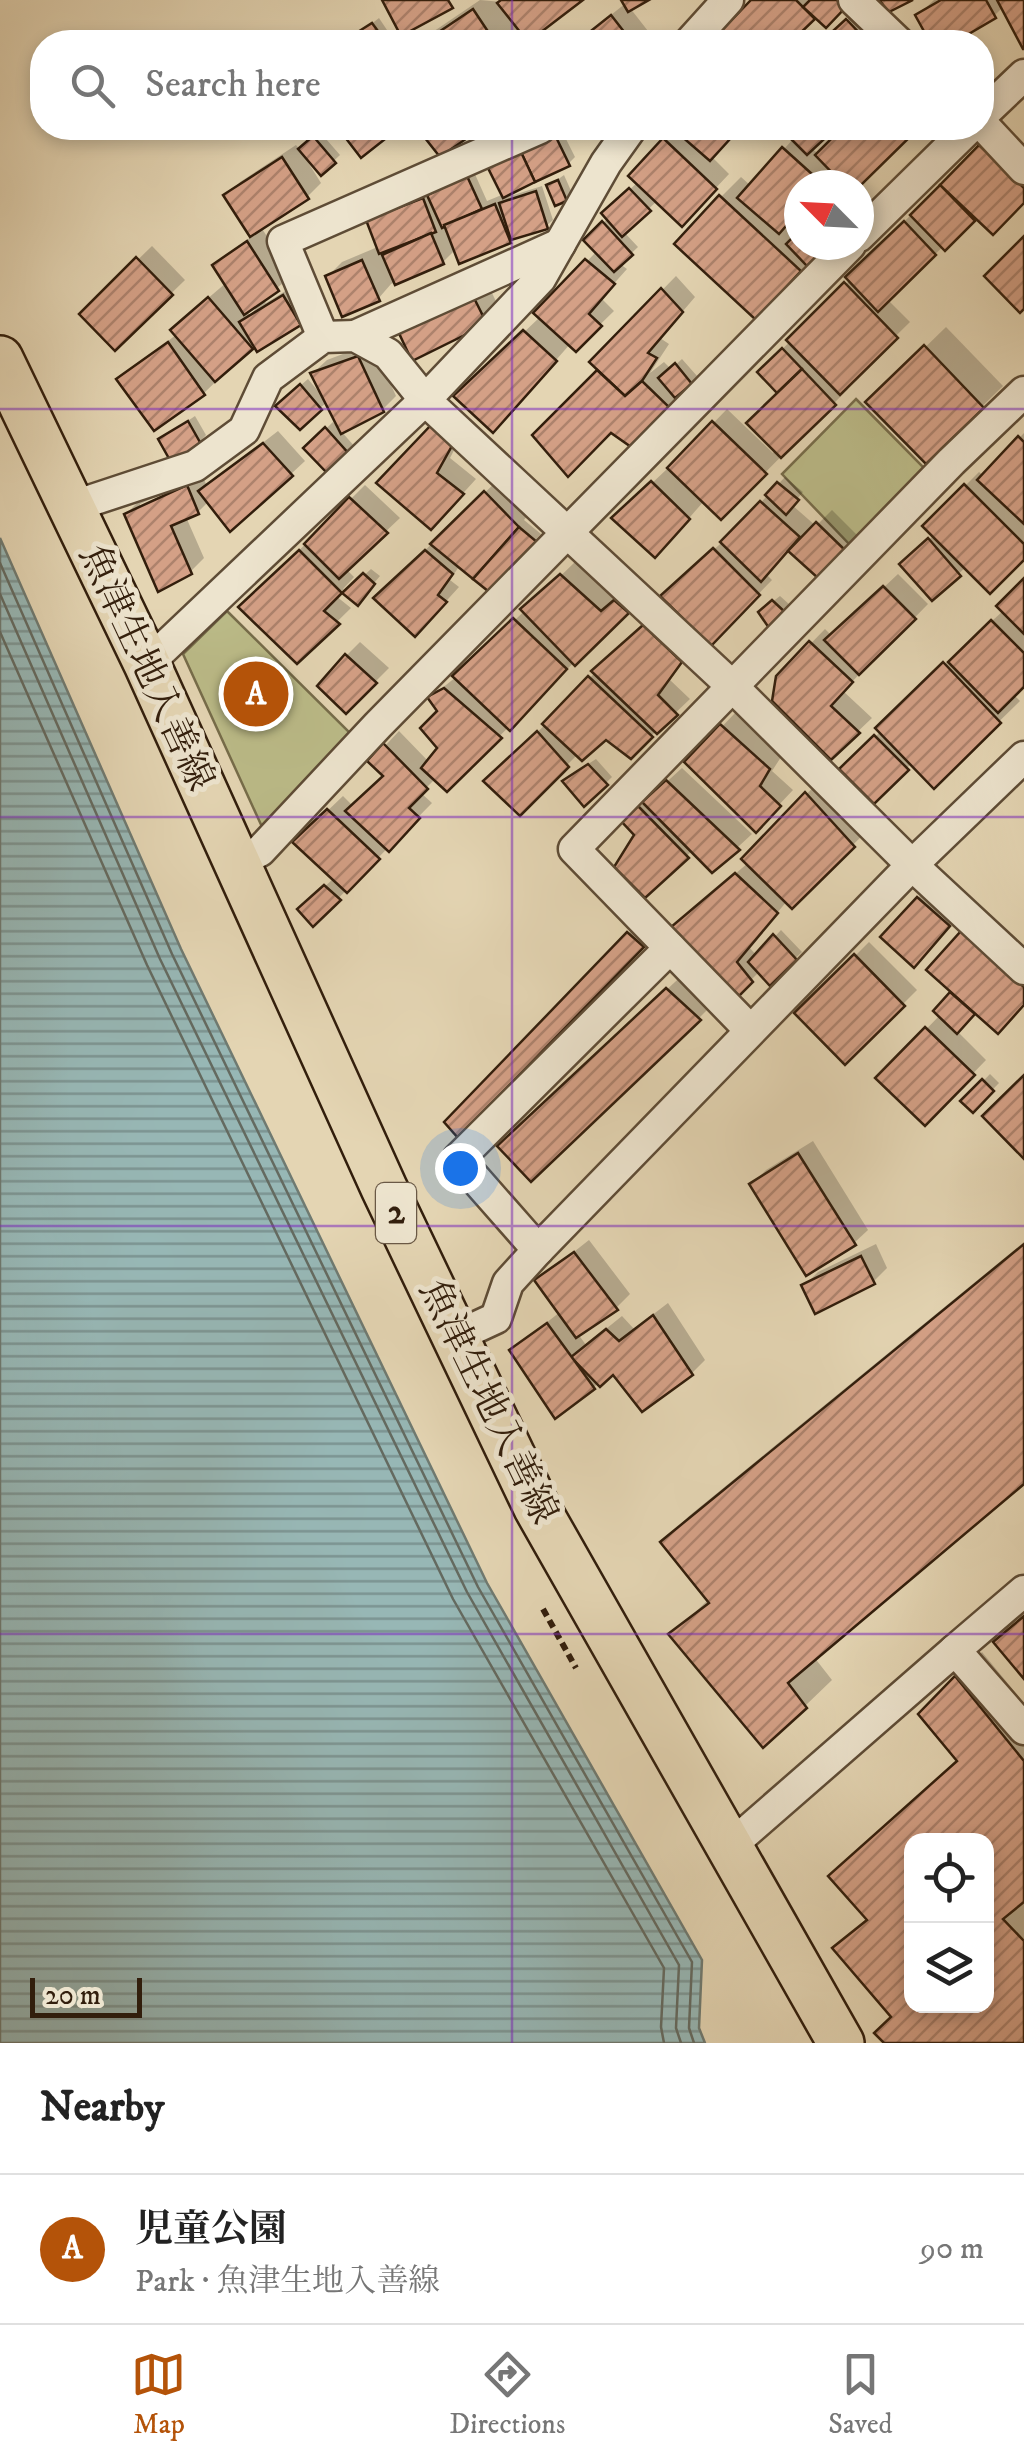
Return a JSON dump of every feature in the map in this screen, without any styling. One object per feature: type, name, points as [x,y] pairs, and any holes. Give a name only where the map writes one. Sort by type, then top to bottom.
[{"type":"main road","name":"魚津生地入善線","points":[[0,358],[147,664],[235,863],[537,1508],[841,2043]]},
{"type":"street","points":[[701,30],[728,0]]},
{"type":"street","points":[[854,0],[885,30]]},
{"type":"street","points":[[994,104],[1024,75]]},
{"type":"street","points":[[994,137],[1024,168]]},
{"type":"street","points":[[323,337],[282,241],[513,140]]},
{"type":"street","points":[[147,664],[425,400],[540,279],[620,140]]},
{"type":"street","points":[[874,221],[957,140]]},
{"type":"street","points":[[70,507],[195,466],[244,430],[268,378],[323,337],[355,336],[560,244]]},
{"type":"street","points":[[235,863],[260,851],[378,724],[835,260]]},
{"type":"street","points":[[355,336],[388,354],[425,400],[732,686],[912,865],[1024,969]]},
{"type":"street","points":[[750,1030],[574,849],[1024,392]]},
{"type":"street","points":[[455,1337],[496,1318],[508,1283],[538,1250],[912,865],[1024,758]]},
{"type":"street","points":[[538,1250],[458,1159],[670,948]]},
{"type":"street","points":[[728,1848],[1024,1591]]},
{"type":"street","points":[[955,1650],[1024,1729]]},
{"type":"green space","points":[[856,399],[927,471],[852,547],[782,474]]},
{"type":"green space","points":[[227,611],[352,735],[263,829],[183,654]]},
{"type":"water","points":[[0,538],[181,949],[487,1583],[702,1960],[699,2028],[705,2043],[0,2043]]},
{"type":"building","points":[[382,0],[448,0],[453,8],[412,30],[398,30]]},
{"type":"building","points":[[583,0],[544,30],[518,30],[497,3]]},
{"type":"building","points":[[621,0],[649,0],[628,12]]},
{"type":"building","points":[[751,0],[796,0],[815,19],[804,30],[722,30]]},
{"type":"building","points":[[810,0],[837,0],[845,8],[826,28],[803,7]]},
{"type":"building","points":[[879,0],[913,0],[889,12]]},
{"type":"building","points":[[941,0],[986,0],[996,18],[976,30],[923,30],[915,15]]},
{"type":"building","points":[[997,0],[1024,0],[1024,49],[1023,49]]},
{"type":"building","points":[[473,9],[487,30],[442,30]]},
{"type":"building","points":[[611,15],[623,30],[592,30]]},
{"type":"building","points":[[846,19],[857,30],[834,30]]},
{"type":"building","points":[[308,140],[316,140],[336,163],[321,176],[298,149]]},
{"type":"building","points":[[347,140],[384,140],[361,158]]},
{"type":"building","points":[[427,140],[464,140],[440,157]]},
{"type":"building","points":[[540,140],[557,140],[570,166],[535,182],[520,150]]},
{"type":"building","points":[[665,140],[717,189],[682,227],[628,176]]},
{"type":"building","points":[[686,140],[729,140],[710,161]]},
{"type":"building","points":[[792,140],[823,140],[807,155]]},
{"type":"building","points":[[830,140],[907,140],[874,172],[830,170],[815,155]]},
{"type":"building","points":[[979,145],[1024,188],[1024,203],[993,235],[940,185]]},
{"type":"building","points":[[782,147],[807,170],[784,170],[784,228],[779,234],[737,198]]},
{"type":"building","points":[[520,150],[535,182],[503,198],[487,166]]},
{"type":"building","points":[[282,157],[309,199],[250,237],[223,195]]},
{"type":"building","points":[[467,176],[482,209],[442,228],[427,195]]},
{"type":"building","points":[[558,180],[567,201],[555,206],[546,185]]},
{"type":"building","points":[[940,185],[975,221],[945,251],[910,215]]},
{"type":"building","points":[[629,188],[651,211],[622,237],[601,213]]},
{"type":"building","points":[[536,191],[548,229],[511,240],[499,203]]},
{"type":"building","points":[[719,195],[784,255],[784,260],[801,271],[756,320],[674,244]]},
{"type":"building","points":[[423,198],[436,232],[379,254],[366,220]]},
{"type":"building","points":[[495,204],[511,243],[459,264],[444,225]]},
{"type":"building","points":[[602,221],[633,255],[614,272],[583,240]]},
{"type":"building","points":[[904,221],[936,255],[878,312],[845,277],[863,260],[874,260],[874,249]]},
{"type":"building","points":[[431,233],[444,264],[395,285],[382,255]]},
{"type":"building","points":[[1024,236],[1024,309],[1020,313],[984,276]]},
{"type":"building","points":[[247,241],[279,291],[244,315],[212,265]]},
{"type":"building","points":[[136,257],[173,295],[115,351],[79,314]]},
{"type":"building","points":[[585,259],[615,284],[589,314],[602,326],[576,352],[533,313]]},
{"type":"building","points":[[362,260],[380,301],[342,317],[325,276]]},
{"type":"building","points":[[844,282],[898,338],[840,395],[786,340]]},
{"type":"building","points":[[661,288],[683,312],[648,353],[657,358],[642,381],[625,396],[589,362]]},
{"type":"building","points":[[471,292],[487,324],[412,361],[397,329]]},
{"type":"building","points":[[283,295],[301,325],[257,352],[239,322]]},
{"type":"building","points":[[208,297],[253,349],[215,382],[170,330]]},
{"type":"building","points":[[523,330],[557,361],[493,433],[453,396]]},
{"type":"building","points":[[168,342],[205,395],[154,431],[116,379]]},
{"type":"building","points":[[924,345],[984,408],[926,464],[865,402]]},
{"type":"building","points":[[782,348],[802,369],[777,393],[757,372]]},
{"type":"building","points":[[358,356],[384,412],[341,434],[310,373]]},
{"type":"building","points":[[675,363],[692,384],[675,398],[658,378]]},
{"type":"building","points":[[802,369],[836,405],[781,458],[746,423]]},
{"type":"building","points":[[597,370],[625,396],[642,381],[669,407],[634,449],[611,433],[568,477],[532,435]]},
{"type":"building","points":[[300,384],[322,410],[300,430],[275,406]]},
{"type":"building","points":[[188,421],[201,444],[171,462],[158,439]]},
{"type":"building","points":[[712,421],[767,474],[721,520],[667,468]]},
{"type":"building","points":[[432,424],[453,444],[437,473],[464,494],[431,530],[376,483]]},
{"type":"building","points":[[325,427],[350,455],[329,475],[303,448]]},
{"type":"building","points":[[1018,436],[1024,442],[1024,524],[977,480]]},
{"type":"building","points":[[263,443],[293,476],[230,532],[198,491]]},
{"type":"building","points":[[651,481],[690,519],[655,558],[611,518]]},
{"type":"building","points":[[777,482],[799,500],[786,515],[765,495]]},
{"type":"building","points":[[964,484],[1024,544],[1024,560],[990,594],[922,526]]},
{"type":"building","points":[[187,485],[199,514],[171,526],[192,574],[158,592],[124,514]]},
{"type":"building","points":[[484,491],[519,527],[473,579],[430,544]]},
{"type":"building","points":[[349,497],[388,533],[339,579],[304,544]]},
{"type":"building","points":[[760,501],[800,537],[761,582],[720,542]]},
{"type":"building","points":[[816,522],[847,552],[818,578],[788,551]]},
{"type":"building","points":[[519,527],[537,542],[488,591],[473,579]]},
{"type":"building","points":[[928,538],[961,576],[932,601],[899,564]]},
{"type":"building","points":[[713,548],[760,595],[711,646],[660,596]]},
{"type":"building","points":[[299,550],[342,593],[324,611],[340,624],[297,664],[238,607]]},
{"type":"building","points":[[425,550],[453,574],[438,595],[447,602],[415,637],[373,598]]},
{"type":"building","points":[[363,573],[375,584],[358,606],[342,593]]},
{"type":"building","points":[[560,574],[601,611],[614,600],[629,613],[575,666],[520,609]]},
{"type":"building","points":[[1024,578],[1024,634],[996,606]]},
{"type":"building","points":[[883,586],[916,619],[859,675],[824,640]]},
{"type":"building","points":[[772,600],[786,613],[769,628],[758,612]]},
{"type":"building","points":[[513,618],[567,669],[510,731],[452,676]]},
{"type":"building","points":[[991,620],[1024,653],[1024,687],[998,713],[948,662]]},
{"type":"building","points":[[643,625],[682,662],[658,695],[678,715],[657,734],[591,671]]},
{"type":"building","points":[[809,641],[853,682],[831,706],[860,733],[831,760],[772,701],[776,676]]},
{"type":"building","points":[[345,654],[377,683],[346,714],[317,686]]},
{"type":"building","points":[[943,662],[1001,723],[934,789],[875,728]]},
{"type":"building","points":[[588,676],[653,737],[631,759],[606,740],[582,761],[542,724]]},
{"type":"building","points":[[444,688],[502,738],[447,792],[421,768],[437,748],[420,728],[437,711],[427,697]]},
{"type":"building","points":[[720,724],[770,769],[760,786],[781,806],[756,833],[684,762]]},
{"type":"building","points":[[537,731],[569,767],[520,816],[483,781]]},
{"type":"building","points":[[874,735],[909,770],[874,804],[839,769]]},
{"type":"building","points":[[383,743],[428,789],[409,808],[420,818],[389,852],[345,811],[383,776],[367,761]]},
{"type":"building","points":[[588,764],[608,785],[584,807],[562,781]]},
{"type":"building","points":[[666,780],[740,850],[712,873],[642,802]]},
{"type":"building","points":[[805,792],[855,847],[792,909],[741,859]]},
{"type":"building","points":[[638,806],[689,858],[645,898],[614,867],[634,835],[621,821]]},
{"type":"building","points":[[327,809],[380,859],[347,893],[292,842]]},
{"type":"building","points":[[735,873],[778,913],[737,962],[753,982],[739,996],[671,927]]},
{"type":"building","points":[[324,885],[341,900],[313,927],[297,909]]},
{"type":"building","points":[[917,897],[950,926],[914,968],[880,937]]},
{"type":"building","points":[[961,931],[1024,987],[1024,1005],[998,1034],[926,970]]},
{"type":"building","points":[[627,932],[644,947],[458,1138],[444,1122]]},
{"type":"building","points":[[773,934],[797,960],[770,986],[748,962]]},
{"type":"building","points":[[854,954],[905,1006],[845,1065],[794,1013]]},
{"type":"building","points":[[666,988],[701,1020],[531,1182],[497,1146]]},
{"type":"building","points":[[950,992],[975,1014],[957,1034],[933,1011]]},
{"type":"building","points":[[925,1027],[975,1075],[925,1126],[875,1078]]},
{"type":"building","points":[[1024,1075],[1024,1159],[982,1116]]},
{"type":"building","points":[[982,1079],[994,1091],[973,1113],[960,1101]]},
{"type":"building","points":[[798,1153],[856,1245],[806,1276],[749,1184]]},
{"type":"building","points":[[1024,1244],[1024,1484],[788,1683],[807,1708],[763,1748],[668,1634],[709,1603],[660,1542]]},
{"type":"building","points":[[574,1252],[618,1310],[576,1338],[534,1280]]},
{"type":"building","points":[[861,1256],[875,1284],[815,1314],[801,1285]]},
{"type":"building","points":[[653,1315],[693,1375],[642,1412],[613,1375],[600,1387],[571,1357],[606,1329],[619,1341]]},
{"type":"building","points":[[547,1323],[595,1389],[555,1419],[509,1350]]},
{"type":"building","points":[[1024,1616],[1024,1679],[993,1642]]},
{"type":"building","points":[[955,1676],[1024,1761],[1024,1902],[1003,1919],[1024,1941],[1024,2043],[884,2043],[874,2033],[891,2017],[832,1948],[867,1920],[828,1876],[957,1761],[918,1714]]},
{"type":"place","name":"児童公園","points":[[256,694]]}]
